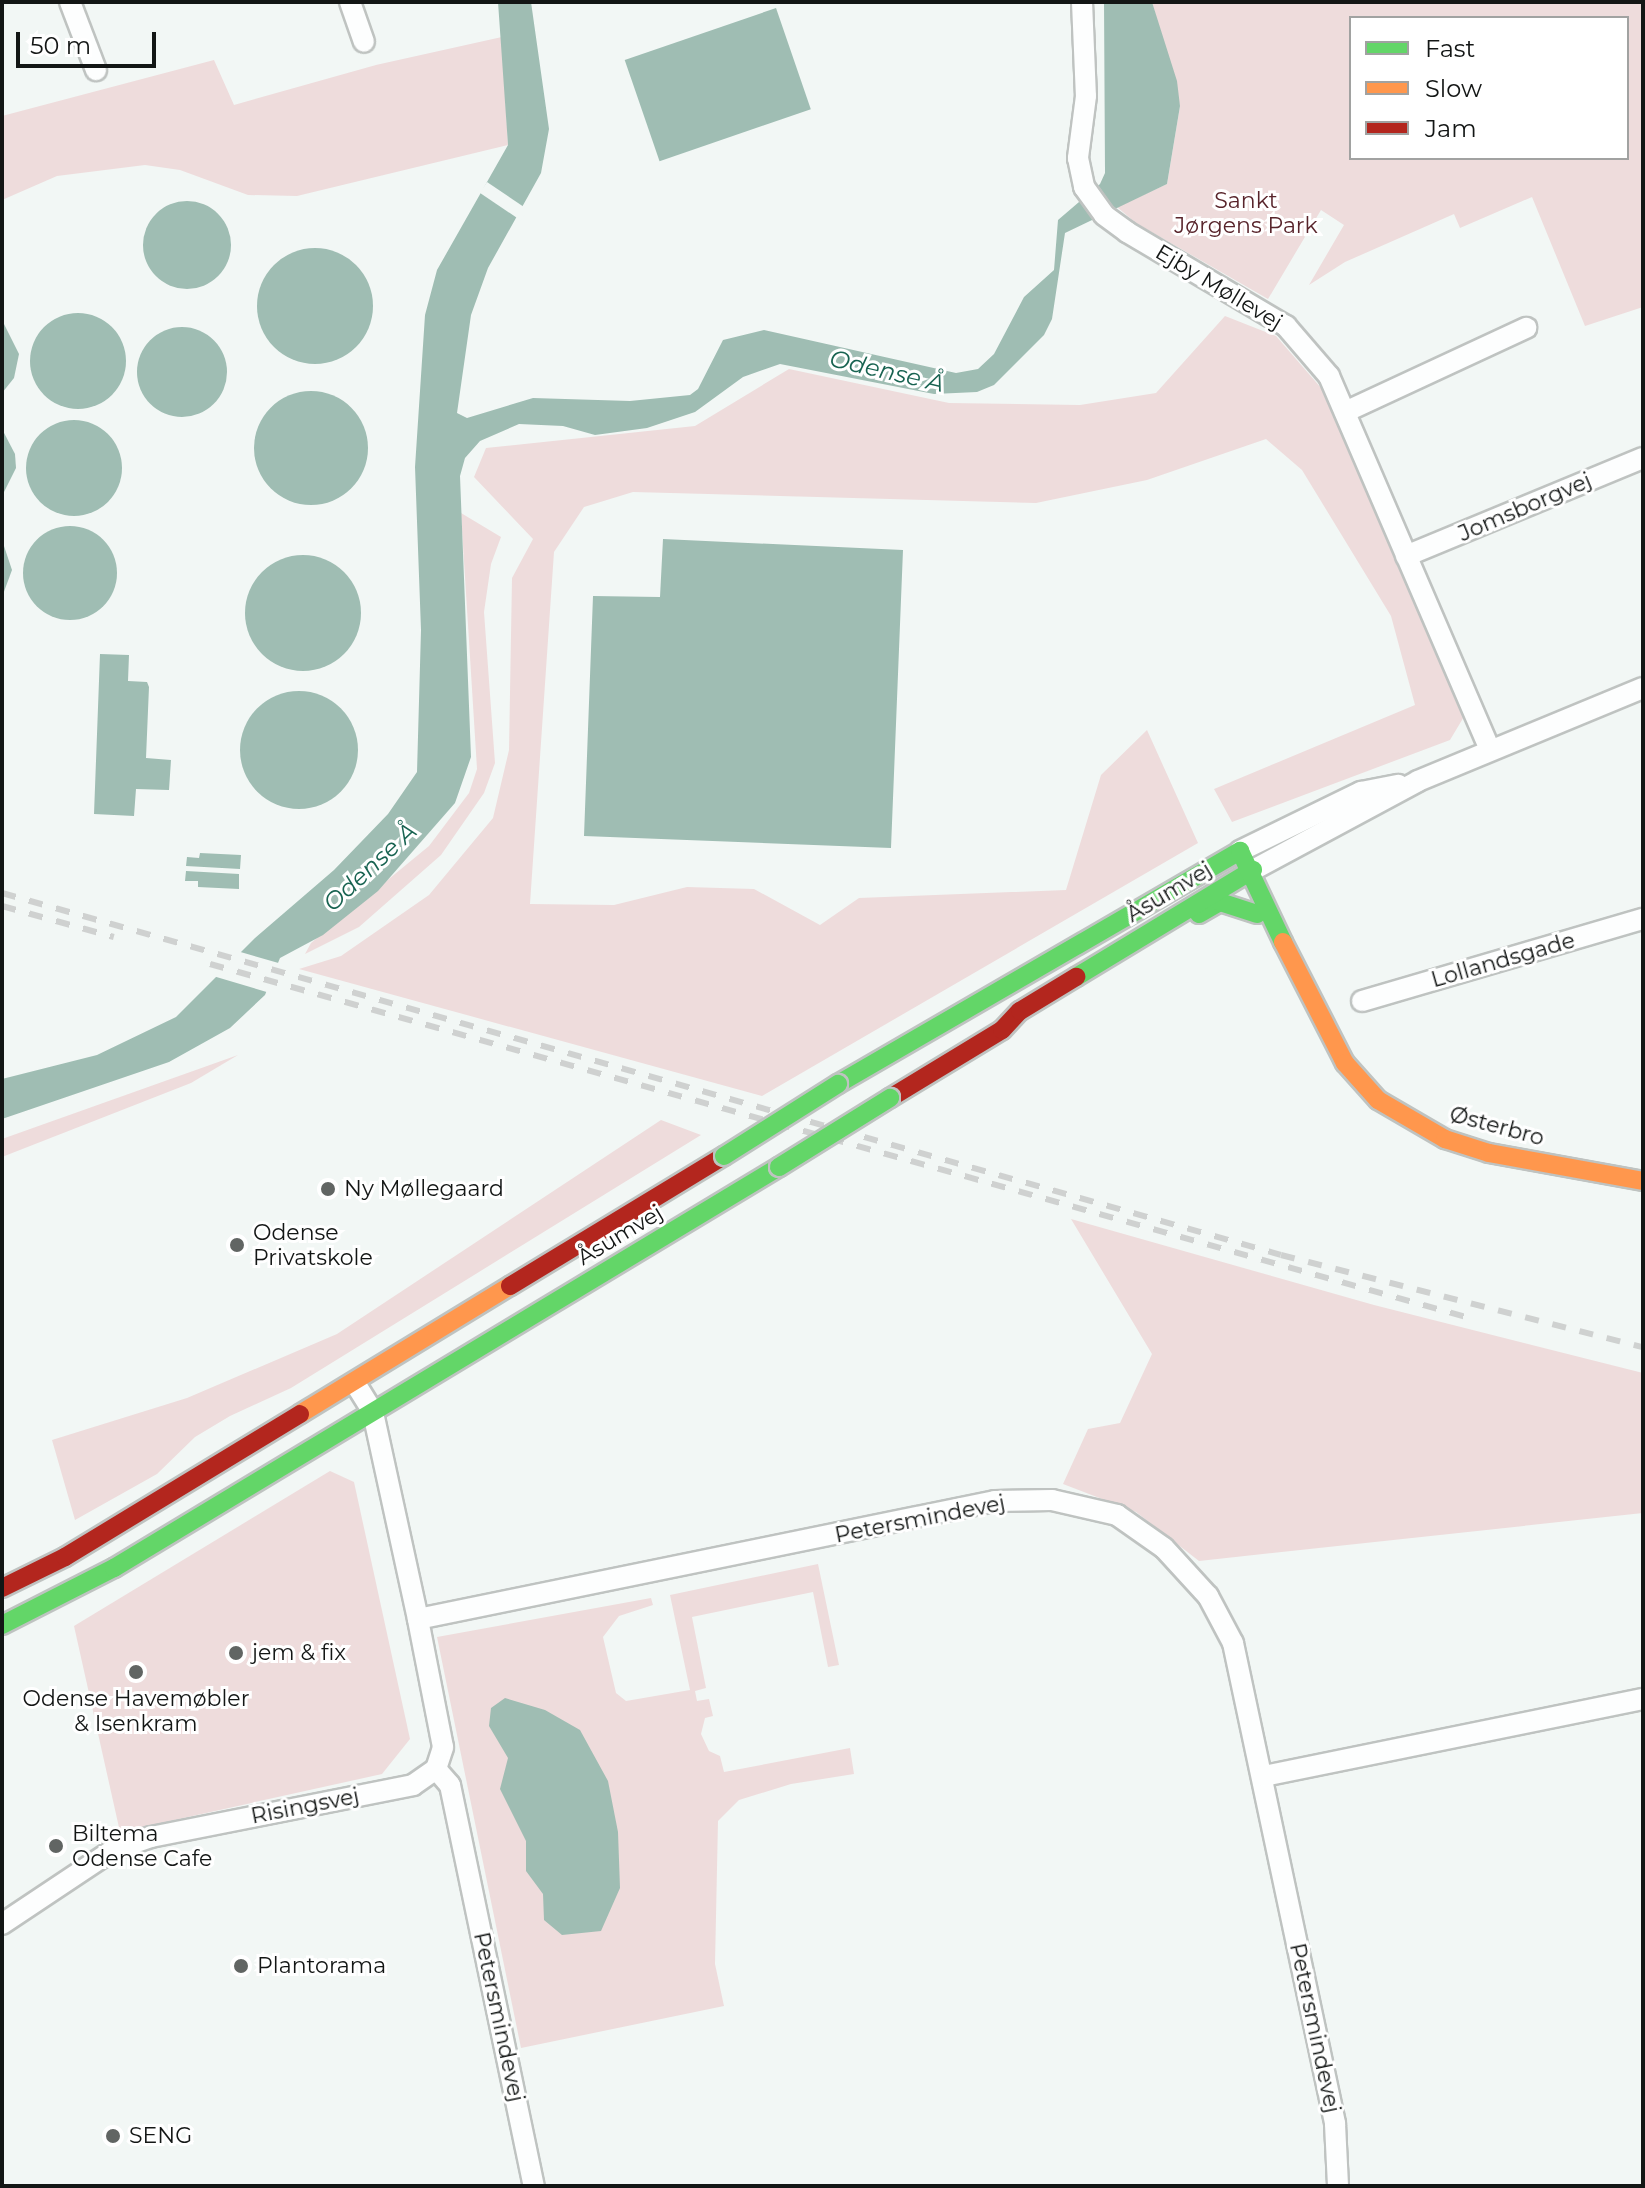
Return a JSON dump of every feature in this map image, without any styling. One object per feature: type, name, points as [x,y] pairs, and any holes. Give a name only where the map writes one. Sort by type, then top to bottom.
[{"type":"street","points":[[70,2],[96,70]]},
{"type":"street","points":[[350,2],[364,42]]},
{"type":"street","name":"Ejby Møllevej","points":[[1082,2],[1086,96],[1078,158],[1084,187],[1104,215],[1286,326],[1329,376],[1490,749]]},
{"type":"street","points":[[1345,412],[1526,328]]},
{"type":"street","name":"Jomsborgvej","points":[[1406,556],[1643,458]]},
{"type":"street","points":[[1245,874],[1418,781],[1643,688]]},
{"type":"street","points":[[1234,855],[1361,792],[1418,781]]},
{"type":"street","name":"Østerbro","points":[[1234,855],[1345,1063],[1378,1100],[1414,1124],[1489,1153],[1643,1181]]},
{"type":"street","name":"Åsumvej","points":[[2,1588],[65,1557],[355,1383],[838,1084],[1234,855]]},
{"type":"street","name":"Østerbro","points":[[1245,874],[1257,914],[1285,953]]},
{"type":"street","name":"Åsumvej","points":[[2,1625],[114,1568],[779,1167],[1002,1030],[1020,1011],[1245,874]]},
{"type":"street","points":[[1002,1030],[1220,902],[1257,914]]},
{"type":"street","name":"Lollandsgade","points":[[1362,1001],[1643,919]]},
{"type":"street","points":[[355,1383],[373,1412],[418,1619],[443,1747],[436,1769]]},
{"type":"street","name":"Petersmindevej","points":[[418,1619],[995,1501],[1052,1500],[1117,1515],[1164,1548],[1208,1596],[1233,1643],[1264,1776],[1335,2124],[1338,2186]]},
{"type":"street","points":[[1264,1776],[1643,1699]]},
{"type":"street","name":"Petersmindevej","points":[[436,1769],[450,1785],[534,2186]]},
{"type":"street","name":"Risingsvej","points":[[2,1924],[113,1850],[160,1835],[413,1785],[436,1769]]},
{"type":"green space","name":"Sankt Jørgens Park","points":[[1152,2],[1643,2],[1643,307],[1585,326],[1532,197],[1460,228],[1454,214],[1345,262],[1309,285],[1344,225],[1321,210],[1268,299],[1136,223],[1117,207],[1167,184],[1180,106]]},
{"type":"green space","points":[[502,37],[508,145],[297,196],[248,195],[180,170],[145,165],[57,176],[2,200],[2,116],[214,60],[234,105],[376,65]]},
{"type":"green space","points":[[1225,316],[1276,336],[1322,389],[1465,715],[1450,740],[1232,822],[1214,789],[1415,705],[1391,616],[1302,470],[1266,439],[1147,480],[1036,503],[633,492],[584,507],[554,552],[530,904],[614,905],[687,887],[754,889],[820,925],[859,898],[1066,890],[1101,775],[1147,730],[1198,843],[762,1096],[299,969],[341,956],[429,895],[493,818],[509,750],[512,578],[533,539],[474,477],[486,448],[695,426],[789,369],[949,403],[1080,405],[1156,393]]},
{"type":"green space","points":[[461,513],[501,537],[491,564],[484,612],[495,763],[484,793],[441,855],[359,927],[305,954],[311,943],[429,846],[469,793],[477,769]]},
{"type":"green space","points":[[238,1055],[191,1083],[2,1157],[2,1139]]},
{"type":"green space","points":[[661,1120],[701,1135],[291,1388],[230,1416],[195,1437],[157,1474],[75,1520],[52,1440],[187,1398],[337,1334]]},
{"type":"green space","points":[[1071,1219],[1374,1305],[1643,1373],[1643,1513],[1199,1561],[1136,1512],[1063,1484],[1088,1429],[1120,1423],[1152,1354]]},
{"type":"green space","points":[[330,1471],[354,1482],[410,1739],[382,1774],[120,1832],[74,1626]]},
{"type":"green space","points":[[818,1564],[839,1665],[828,1667],[813,1592],[692,1617],[706,1688],[695,1691],[697,1701],[709,1699],[713,1716],[705,1718],[701,1734],[709,1751],[720,1756],[724,1772],[850,1748],[854,1774],[791,1784],[739,1800],[718,1821],[715,1964],[724,2006],[521,2048],[437,1637],[651,1598],[653,1605],[619,1616],[603,1637],[616,1693],[626,1701],[690,1690],[670,1595]]},
{"type":"water","name":"Odense Å","points":[[498,2],[531,2],[549,129],[541,173],[488,268],[471,315],[457,413],[467,418],[533,398],[630,401],[690,395],[698,389],[723,340],[764,330],[956,373],[978,369],[994,354],[1024,297],[1054,270],[1058,220],[1100,184],[1105,173],[1104,2],[1152,2],[1177,81],[1180,106],[1167,184],[1065,233],[1052,319],[1044,335],[994,385],[977,392],[934,394],[780,364],[743,377],[695,412],[647,428],[595,435],[563,426],[519,424],[480,441],[465,458],[460,476],[471,757],[455,803],[378,891],[323,935],[280,958],[265,995],[230,1028],[169,1062],[2,1119],[2,1079],[97,1055],[176,1017],[255,938],[334,870],[388,814],[417,772],[421,630],[415,467],[425,315],[437,270],[508,145]]},
{"type":"water","points":[[776,8],[811,109],[660,161],[625,60]]},
{"type":"water","points":[[187,201],[212,208],[224,220],[231,245],[224,270],[212,282],[187,289],[162,282],[150,270],[143,245],[150,220],[162,208]]},
{"type":"water","points":[[315,248],[337,252],[356,265],[369,284],[373,306],[369,328],[356,347],[337,360],[315,364],[293,360],[274,347],[261,328],[257,306],[261,284],[274,265],[293,252]]},
{"type":"water","points":[[78,313],[96,317],[112,327],[122,343],[126,361],[122,379],[112,395],[96,405],[78,409],[60,405],[44,395],[34,379],[30,361],[34,343],[44,327],[60,317]]},
{"type":"water","points":[[2,320],[19,354],[14,378],[2,393]]},
{"type":"water","points":[[182,327],[199,330],[214,340],[224,355],[227,372],[224,389],[214,404],[199,414],[182,417],[165,414],[150,404],[140,389],[137,372],[140,355],[150,340],[165,330]]},
{"type":"water","points":[[311,391],[343,400],[359,416],[368,448],[359,480],[343,496],[311,505],[279,496],[263,480],[254,448],[263,416],[279,400]]},
{"type":"water","points":[[74,420],[92,424],[108,434],[118,450],[122,468],[118,486],[108,502],[92,512],[74,516],[56,512],[40,502],[30,486],[26,468],[30,450],[40,434],[56,424]]},
{"type":"water","points":[[2,429],[15,454],[16,468],[2,496]]},
{"type":"water","points":[[70,526],[88,529],[103,540],[114,555],[117,573],[114,591],[103,606],[88,617],[70,620],[52,617],[37,606],[26,591],[23,573],[26,555],[37,540],[52,529]]},
{"type":"water","points":[[663,539],[903,550],[891,848],[584,836],[593,596],[660,597]]},
{"type":"water","points":[[2,540],[12,570],[2,597]]},
{"type":"water","points":[[303,555],[325,559],[344,572],[357,591],[361,613],[357,635],[344,654],[325,667],[303,671],[281,667],[262,654],[249,635],[245,613],[249,591],[262,572],[281,559]]},
{"type":"water","points":[[100,654],[129,655],[128,681],[147,682],[149,687],[146,758],[171,760],[169,790],[136,789],[134,816],[94,814]]},
{"type":"water","points":[[299,691],[321,696],[341,708],[353,728],[358,750],[353,772],[341,792],[321,804],[299,809],[277,804],[257,792],[245,772],[240,750],[245,728],[257,708],[277,696]]},
{"type":"water","points":[[200,853],[241,855],[240,869],[186,866],[187,857],[199,858]]},
{"type":"water","points":[[186,871],[239,874],[239,889],[198,887],[198,881],[185,881]]},
{"type":"water","points":[[505,1698],[545,1710],[580,1730],[608,1781],[618,1832],[620,1888],[601,1931],[562,1935],[544,1920],[543,1894],[526,1871],[526,1841],[500,1789],[508,1758],[489,1726],[491,1708]]},
{"type":"pier","points":[[487,182],[528,210],[521,221],[480,193]]},
{"type":"pier","points":[[237,951],[282,964],[270,993],[213,976]]},
{"type":"railway","points":[[2,893],[1281,1255],[1643,1347]]},
{"type":"railway","points":[[2,906],[114,937]]},
{"type":"railway","points":[[210,964],[1469,1318]]},
{"type":"traffic: fast","points":[[838,1084],[1240,851],[1283,942]]},
{"type":"traffic: fast","points":[[1076,977],[1253,870]]},
{"type":"traffic: fast","points":[[1199,914],[1220,902],[1257,914]]},
{"type":"traffic: fast","points":[[724,1156],[838,1084]]},
{"type":"traffic: fast","points":[[779,1167],[890,1098]]},
{"type":"traffic: fast","points":[[2,1625],[114,1568],[779,1167]]},
{"type":"traffic: slow","points":[[1283,942],[1345,1063],[1378,1100],[1445,1139],[1489,1153],[1643,1181]]},
{"type":"traffic: slow","points":[[300,1414],[510,1286]]},
{"type":"traffic: jam","points":[[890,1098],[1002,1030],[1020,1011],[1076,977]]},
{"type":"traffic: jam","points":[[510,1286],[724,1156]]},
{"type":"traffic: jam","points":[[2,1588],[65,1557],[300,1414]]},
{"type":"place","name":"Ny Møllegaard","points":[[328,1189]]},
{"type":"place","name":"Odense Privatskole","points":[[237,1245]]},
{"type":"place","name":"jem & fix","points":[[236,1653]]},
{"type":"place","name":"Odense Havemøbler & Isenkram","points":[[136,1672]]},
{"type":"place","name":"Biltema Odense Cafe","points":[[56,1846]]},
{"type":"place","name":"Plantorama","points":[[241,1966]]},
{"type":"place","name":"SENG","points":[[113,2136]]}]
